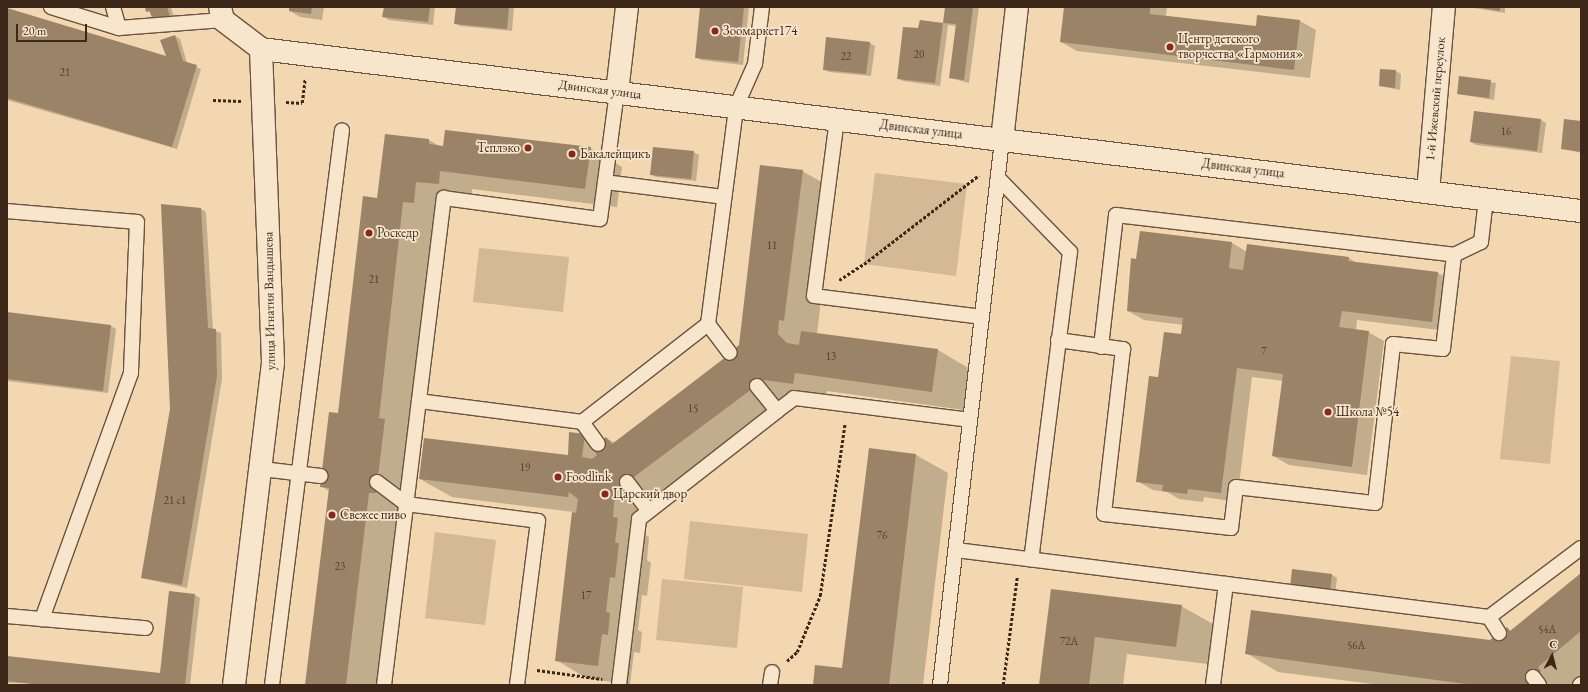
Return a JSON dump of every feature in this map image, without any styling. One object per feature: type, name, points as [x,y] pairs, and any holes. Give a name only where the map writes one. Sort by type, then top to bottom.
[{"type":"street","points":[[616,92],[627,7]]},
{"type":"street","points":[[1001,149],[1017,7]]},
{"type":"street","name":"1-й Ижевский переулок","points":[[1428,192],[1444,7]]},
{"type":"street","points":[[222,14],[262,49]]},
{"type":"street","name":"Двинская улица","points":[[262,49],[837,119],[1001,149],[1428,192],[1581,211]]},
{"type":"street","name":"улица Игнатия Вандышева","points":[[234,685],[262,470],[273,362],[262,49]]},
{"type":"lane","points":[[51,7],[119,28],[222,14]]},
{"type":"lane","points":[[113,7],[119,28]]},
{"type":"lane","points":[[730,353],[708,324],[736,107],[755,64],[762,7]]},
{"type":"lane","points":[[384,685],[444,198],[600,218],[616,92]]},
{"type":"lane","points":[[837,119],[814,296],[982,318]]},
{"type":"lane","points":[[272,685],[342,130]]},
{"type":"lane","points":[[940,685],[1001,149]]},
{"type":"lane","points":[[998,178],[1070,252],[1026,559]]},
{"type":"lane","points":[[605,182],[724,197]]},
{"type":"lane","points":[[1101,346],[1116,215],[1454,255],[1481,242],[1486,199]]},
{"type":"lane","points":[[7,211],[137,222],[131,373],[42,619]]},
{"type":"lane","points":[[1058,340],[1123,349],[1104,514],[1231,528],[1236,487],[1375,503],[1393,344],[1443,349],[1454,255]]},
{"type":"lane","points":[[419,401],[582,422],[708,324]]},
{"type":"lane","points":[[757,386],[777,411]]},
{"type":"lane","points":[[619,683],[639,518],[794,398],[970,420]]},
{"type":"lane","points":[[582,422],[598,444]]},
{"type":"lane","points":[[262,470],[321,476]]},
{"type":"lane","points":[[377,482],[406,504],[538,520],[516,685]]},
{"type":"lane","points":[[627,482],[649,510]]},
{"type":"lane","points":[[956,550],[1489,617],[1581,548]]},
{"type":"lane","points":[[1213,685],[1226,584]]},
{"type":"lane","points":[[7,616],[145,628]]},
{"type":"lane","points":[[1489,617],[1499,633]]},
{"type":"path","points":[[814,296],[864,264],[1001,149]]},
{"type":"path","points":[[771,679],[797,652],[820,596],[848,405]]},
{"type":"path","points":[[1002,685],[1026,559]]},
{"type":"path","points":[[519,668],[619,683]]},
{"type":"shaded area","points":[[875,173],[967,184],[956,276],[864,264]]},
{"type":"shaded area","points":[[479,248],[569,257],[563,312],[473,302]]},
{"type":"shaded area","points":[[1511,356],[1560,361],[1550,464],[1500,459]]},
{"type":"shaded area","points":[[690,521],[808,534],[802,592],[684,579]]},
{"type":"shaded area","points":[[435,532],[496,540],[485,625],[425,618]]},
{"type":"shaded area","points":[[662,579],[743,587],[737,648],[656,640]]},
{"type":"building","points":[[145,7],[167,7],[170,16],[153,21],[150,11],[146,12]]},
{"type":"building","points":[[289,7],[312,7],[311,14],[289,11]]},
{"type":"building","points":[[384,7],[430,7],[428,22],[382,17]]},
{"type":"building","points":[[456,7],[509,7],[507,29],[454,24]]},
{"type":"building","points":[[700,7],[744,7],[738,62],[695,58]]},
{"type":"building","points":[[945,7],[973,7],[964,80],[949,78],[956,24],[943,23]]},
{"type":"building","points":[[1064,7],[1150,7],[1150,14],[1256,26],[1257,15],[1300,20],[1294,70],[1060,42]]},
{"type":"building","points":[[1474,7],[1500,7],[1500,11]]},
{"type":"building","points":[[7,8],[166,56],[160,40],[175,35],[183,61],[197,65],[172,147],[7,98]]},
{"type":"building","points":[[920,20],[943,23],[935,83],[897,79],[903,27],[918,28]]},
{"type":"building","points":[[826,37],[870,42],[866,74],[823,70]]},
{"type":"building","points":[[1380,69],[1396,70],[1395,88],[1379,86]]},
{"type":"building","points":[[1459,76],[1491,80],[1489,98],[1457,94]]},
{"type":"building","points":[[1474,111],[1541,119],[1537,151],[1470,142]]},
{"type":"building","points":[[1564,119],[1581,121],[1581,152],[1561,149]]},
{"type":"building","points":[[445,130],[591,147],[585,189],[440,171],[439,184],[416,182],[414,203],[403,202],[379,418],[385,419],[376,493],[369,493],[346,685],[305,685],[329,488],[320,487],[329,412],[338,413],[363,196],[377,198],[385,134],[429,139],[429,144],[443,146]]},
{"type":"building","points":[[653,147],[694,151],[691,179],[650,175]]},
{"type":"building","points":[[760,165],[803,170],[784,321],[779,320],[778,334],[787,343],[799,345],[801,331],[938,349],[932,392],[795,373],[793,384],[764,380],[615,491],[613,517],[618,518],[615,543],[619,543],[615,578],[610,577],[606,612],[610,613],[608,635],[602,634],[598,666],[555,661],[572,512],[576,513],[578,499],[569,492],[568,497],[419,479],[424,438],[568,455],[569,432],[585,434],[582,457],[592,459],[597,455],[592,448],[606,437],[612,444],[722,360],[739,345]]},
{"type":"building","points":[[161,204],[201,208],[208,328],[216,329],[217,376],[182,585],[141,578],[170,409]]},
{"type":"building","points":[[1140,231],[1232,242],[1229,268],[1243,270],[1247,244],[1349,257],[1348,261],[1438,272],[1432,322],[1342,311],[1339,327],[1369,331],[1352,467],[1272,456],[1283,374],[1237,368],[1221,493],[1188,489],[1187,494],[1162,491],[1163,485],[1136,482],[1149,376],[1158,377],[1164,332],[1181,334],[1183,318],[1127,311],[1131,258],[1136,259]]},
{"type":"building","points":[[7,312],[111,325],[103,391],[7,379]]},
{"type":"building","points":[[869,448],[916,454],[889,685],[813,685],[815,665],[842,668]]},
{"type":"building","points":[[1292,569],[1332,574],[1330,592],[1290,588]]},
{"type":"building","points":[[1581,573],[1581,631],[1538,667],[1541,671],[1526,685],[1473,685],[1245,654],[1251,610],[1490,640],[1507,627],[1510,631]]},
{"type":"building","points":[[1051,589],[1182,605],[1176,647],[1095,637],[1089,685],[1039,685]]},
{"type":"building","points":[[169,591],[195,594],[185,685],[40,685],[7,681],[7,656],[160,673]]},
{"type":"place","name":"Зоомаркет174","points":[[715,31]]},
{"type":"place","name":"Центр детского творчества «Гармония»","points":[[1170,47]]},
{"type":"place","name":"Теплэко","points":[[528,148]]},
{"type":"place","name":"Бакалейщикъ","points":[[572,154]]},
{"type":"place","name":"Роскедр","points":[[369,233]]},
{"type":"place","name":"Школа №54","points":[[1328,412]]},
{"type":"place","name":"Foodlink","points":[[558,477]]},
{"type":"place","name":"Царский двор","points":[[605,494]]},
{"type":"place","name":"Свежее пиво","points":[[332,515]]}]
